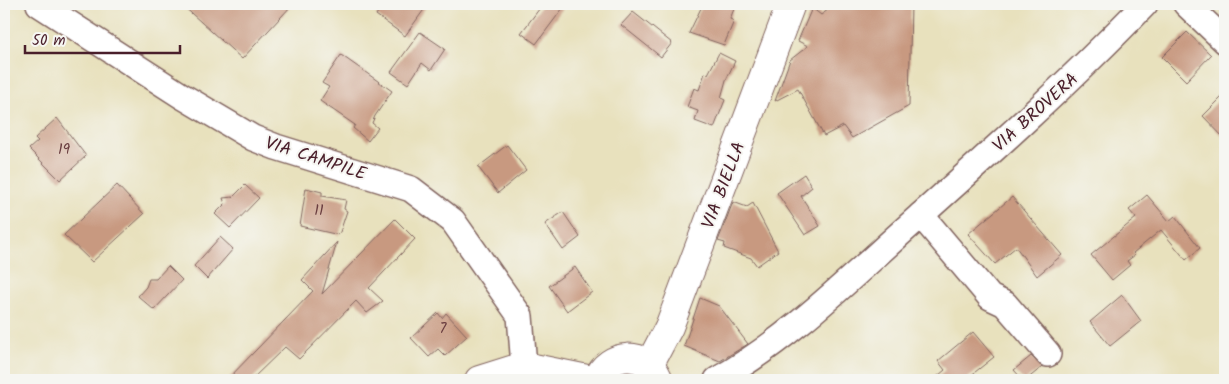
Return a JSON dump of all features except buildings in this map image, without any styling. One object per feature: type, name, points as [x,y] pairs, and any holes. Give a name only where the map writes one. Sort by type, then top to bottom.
[{"type":"street","name":"VIA CAMPILE","points":[[38,4],[205,110],[253,138],[411,189],[453,221],[520,316],[524,366]]},
{"type":"street","name":"VIA BIELLA","points":[[654,372],[791,4]]},
{"type":"street","name":"VIA BROVERA","points":[[717,380],[782,336],[921,215],[1082,69],[1145,4]]},
{"type":"street","points":[[1186,4],[1225,41]]},
{"type":"street","points":[[921,215],[990,297],[1005,304],[1048,354]]},
{"type":"street","points":[[597,380],[606,366],[623,358],[632,357],[654,372]]},
{"type":"street","points":[[479,380],[524,366],[592,380]]}]
